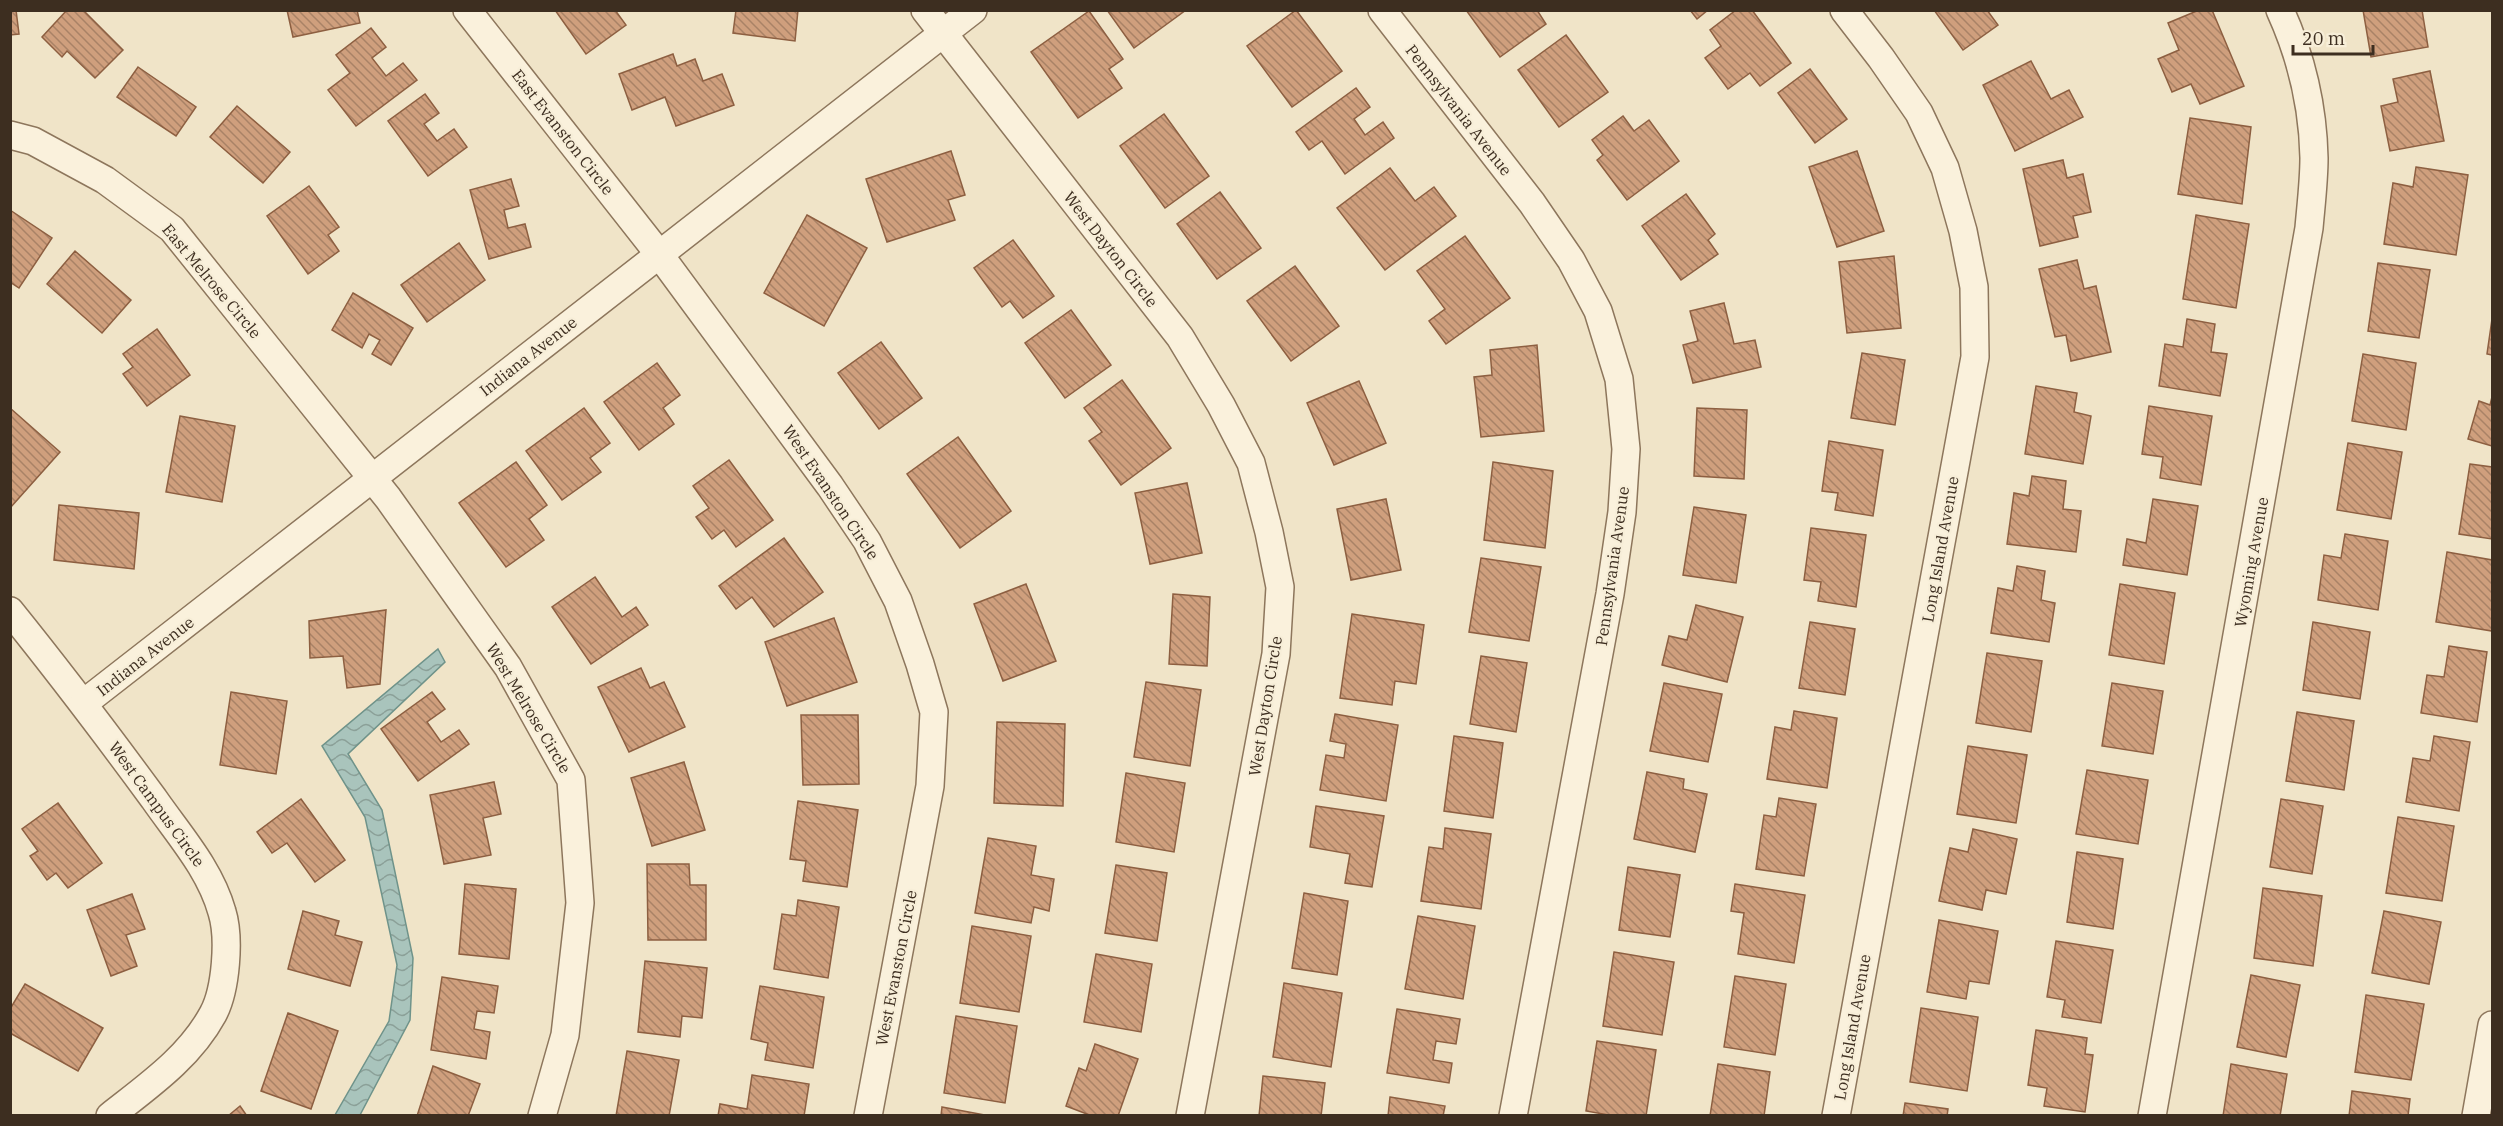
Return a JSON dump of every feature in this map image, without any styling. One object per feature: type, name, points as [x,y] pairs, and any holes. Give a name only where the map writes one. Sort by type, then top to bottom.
[{"type":"street","name":"East Evanston Circle","points":[[466,10],[659,254]]},
{"type":"street","name":"West Dayton Circle","points":[[925,10],[1180,338],[1221,405],[1251,463],[1269,532],[1280,587],[1276,654],[1190,1116]]},
{"type":"street","name":"Indiana Avenue","points":[[84,703],[973,10]]},
{"type":"street","name":"Pennsylvania Avenue","points":[[1382,10],[1532,203],[1570,260],[1598,311],[1619,379],[1626,449],[1622,512],[1610,594],[1513,1116]]},
{"type":"street","name":"Long Island Avenue","points":[[1836,1116],[1975,357],[1974,287],[1963,231],[1945,168],[1918,113],[1881,58],[1844,10]]},
{"type":"street","name":"Wyoming Avenue","points":[[2152,1116],[2309,228],[2314,158],[2308,94],[2292,37],[2280,10]]},
{"type":"street","name":"East Melrose Circle","points":[[10,135],[33,141],[105,180],[172,229],[373,477]]},
{"type":"street","name":"West Evanston Circle","points":[[659,254],[830,486],[867,541],[898,601],[934,712],[930,786],[868,1116]]},
{"type":"street","name":"West Melrose Circle","points":[[373,477],[508,667],[571,780],[580,903],[565,1035],[542,1116]]},
{"type":"street","name":"West Campus Circle","points":[[10,611],[84,703],[204,868],[223,912],[228,958],[214,1012],[198,1038],[171,1068],[110,1116]]},
{"type":"street","points":[[2476,1116],[2493,1025]]},
{"type":"water","points":[[438,649],[445,662],[348,754],[382,810],[413,958],[410,1020],[360,1115],[335,1115],[389,1021],[397,965],[365,817],[322,746]]},
{"type":"building","points":[[10,10],[16,10],[19,34],[10,35]]},
{"type":"building","points":[[67,10],[83,10],[123,50],[95,78],[67,51],[62,57],[42,37]]},
{"type":"building","points":[[287,10],[357,10],[360,23],[293,37]]},
{"type":"building","points":[[555,10],[615,10],[626,25],[586,54]]},
{"type":"building","points":[[736,10],[798,10],[795,41],[733,33]]},
{"type":"building","points":[[1107,10],[1186,10],[1134,48]]},
{"type":"building","points":[[1296,10],[1342,71],[1292,107],[1247,46]]},
{"type":"building","points":[[1466,10],[1537,10],[1546,24],[1500,57]]},
{"type":"building","points":[[1690,10],[1708,10],[1697,19]]},
{"type":"building","points":[[1736,10],[1752,10],[1791,63],[1760,86],[1750,73],[1728,89],[1705,58],[1721,46],[1710,30]]},
{"type":"building","points":[[1934,10],[1987,10],[1998,25],[1963,50]]},
{"type":"building","points":[[2199,10],[2212,10],[2244,86],[2200,104],[2191,84],[2172,92],[2158,59],[2179,50],[2168,23]]},
{"type":"building","points":[[2363,10],[2422,10],[2428,47],[2371,57]]},
{"type":"building","points":[[1089,11],[1123,59],[1109,69],[1122,88],[1078,118],[1031,52]]},
{"type":"building","points":[[371,28],[386,47],[372,58],[386,76],[403,63],[417,80],[356,126],[328,90],[350,73],[336,55]]},
{"type":"building","points":[[1566,35],[1608,92],[1559,127],[1518,70]]},
{"type":"building","points":[[673,54],[677,66],[695,59],[703,81],[722,74],[734,105],[676,126],[665,97],[632,110],[619,74]]},
{"type":"building","points":[[2031,61],[2051,99],[2069,90],[2083,117],[2015,151],[1983,85]]},
{"type":"building","points":[[138,67],[196,107],[176,136],[117,97]]},
{"type":"building","points":[[1810,69],[1847,119],[1815,143],[1778,93]]},
{"type":"building","points":[[2430,71],[2444,141],[2390,151],[2381,106],[2398,102],[2393,79]]},
{"type":"building","points":[[1356,88],[1370,107],[1354,119],[1365,135],[1383,122],[1394,138],[1345,174],[1322,141],[1309,150],[1296,132]]},
{"type":"building","points":[[425,94],[439,113],[424,124],[437,141],[454,129],[467,147],[428,176],[388,121]]},
{"type":"building","points":[[237,106],[290,152],[263,183],[210,137]]},
{"type":"building","points":[[1164,114],[1209,176],[1165,208],[1120,146]]},
{"type":"building","points":[[1623,116],[1634,131],[1649,120],[1679,161],[1627,200],[1597,160],[1603,155],[1592,140]]},
{"type":"building","points":[[2190,118],[2251,127],[2242,204],[2178,194]]},
{"type":"building","points":[[951,151],[965,195],[948,200],[955,220],[887,242],[866,179]]},
{"type":"building","points":[[1857,151],[1884,231],[1837,247],[1809,167]]},
{"type":"building","points":[[2063,160],[2067,178],[2083,174],[2091,212],[2073,216],[2078,237],[2040,246],[2023,169]]},
{"type":"building","points":[[2416,167],[2468,175],[2456,255],[2384,244],[2393,183],[2413,187]]},
{"type":"building","points":[[1390,168],[1415,201],[1434,187],[1456,216],[1385,270],[1337,208]]},
{"type":"building","points":[[511,179],[519,206],[504,210],[508,228],[525,224],[531,247],[489,259],[470,190]]},
{"type":"building","points":[[309,186],[339,227],[328,235],[339,251],[308,274],[267,216]]},
{"type":"building","points":[[1220,192],[1261,248],[1217,279],[1177,224]]},
{"type":"building","points":[[1686,194],[1715,234],[1708,240],[1718,254],[1681,280],[1642,226]]},
{"type":"building","points":[[10,210],[52,238],[19,288],[10,282]]},
{"type":"building","points":[[807,215],[867,248],[824,326],[764,293]]},
{"type":"building","points":[[2196,215],[2249,224],[2236,308],[2183,299]]},
{"type":"building","points":[[1465,236],[1510,298],[1446,344],[1429,321],[1445,309],[1417,271]]},
{"type":"building","points":[[1013,240],[1054,296],[1023,318],[1010,301],[1002,307],[974,268]]},
{"type":"building","points":[[459,243],[485,280],[427,322],[401,285]]},
{"type":"building","points":[[75,251],[131,300],[102,333],[47,284]]},
{"type":"building","points":[[1894,256],[1901,328],[1847,333],[1839,262]]},
{"type":"building","points":[[2077,260],[2084,289],[2096,286],[2111,352],[2071,361],[2066,335],[2055,337],[2039,269]]},
{"type":"building","points":[[2378,263],[2430,270],[2419,338],[2368,331]]},
{"type":"building","points":[[1295,266],[1339,326],[1291,361],[1247,301]]},
{"type":"building","points":[[353,293],[413,328],[391,365],[372,354],[380,340],[369,334],[362,348],[332,330]]},
{"type":"building","points":[[1724,303],[1734,344],[1755,340],[1761,367],[1693,383],[1683,345],[1698,341],[1690,311]]},
{"type":"building","points":[[1071,310],[1111,365],[1065,398],[1025,343]]},
{"type":"building","points":[[2187,319],[2215,324],[2211,352],[2227,354],[2220,396],[2159,386],[2165,344],[2183,347]]},
{"type":"building","points":[[2492,319],[2492,355],[2487,354]]},
{"type":"building","points":[[157,329],[190,375],[147,406],[123,374],[133,367],[123,354]]},
{"type":"building","points":[[881,342],[922,398],[879,429],[838,373]]},
{"type":"building","points":[[1537,345],[1544,431],[1481,437],[1474,377],[1492,375],[1490,350]]},
{"type":"building","points":[[1862,353],[1905,360],[1895,425],[1851,418]]},
{"type":"building","points":[[2363,354],[2416,363],[2406,430],[2352,421]]},
{"type":"building","points":[[657,363],[680,395],[663,408],[674,424],[639,450],[604,402]]},
{"type":"building","points":[[1122,380],[1171,448],[1121,485],[1089,441],[1102,432],[1084,408]]},
{"type":"building","points":[[1359,381],[1386,443],[1334,465],[1307,403]]},
{"type":"building","points":[[2036,386],[2077,393],[2074,412],[2091,416],[2083,464],[2025,454]]},
{"type":"building","points":[[2492,397],[2492,446],[2468,439],[2479,401],[2490,405]]},
{"type":"building","points":[[2149,406],[2212,416],[2201,485],[2160,478],[2163,457],[2142,454]]},
{"type":"building","points":[[10,408],[60,452],[10,508]]},
{"type":"building","points":[[584,408],[610,443],[590,458],[601,472],[562,500],[526,451]]},
{"type":"building","points":[[1697,408],[1747,410],[1744,479],[1694,476]]},
{"type":"building","points":[[180,416],[235,426],[222,502],[166,492]]},
{"type":"building","points":[[958,437],[1011,511],[960,548],[907,474]]},
{"type":"building","points":[[1829,441],[1883,450],[1873,516],[1835,510],[1838,493],[1822,491]]},
{"type":"building","points":[[2348,443],[2402,452],[2391,519],[2337,510]]},
{"type":"building","points":[[729,460],[773,520],[736,547],[724,530],[712,539],[696,517],[709,508],[693,486]]},
{"type":"building","points":[[516,462],[547,505],[529,519],[544,540],[506,567],[459,503]]},
{"type":"building","points":[[1493,462],[1553,471],[1545,548],[1484,540]]},
{"type":"building","points":[[2470,464],[2492,467],[2492,539],[2459,534]]},
{"type":"building","points":[[2032,476],[2066,481],[2063,509],[2081,511],[2076,552],[2007,544],[2014,493],[2029,496]]},
{"type":"building","points":[[1187,483],[1202,553],[1150,564],[1135,493]]},
{"type":"building","points":[[1386,499],[1401,570],[1351,580],[1337,509]]},
{"type":"building","points":[[2153,499],[2198,506],[2187,575],[2123,565],[2127,539],[2146,543]]},
{"type":"building","points":[[59,505],[139,513],[134,569],[54,560]]},
{"type":"building","points":[[1694,507],[1746,515],[1736,583],[1683,575]]},
{"type":"building","points":[[1811,528],[1866,535],[1856,607],[1818,601],[1821,582],[1804,580]]},
{"type":"building","points":[[2345,534],[2388,541],[2378,610],[2318,600],[2324,555],[2341,558]]},
{"type":"building","points":[[784,538],[823,592],[774,627],[752,597],[736,609],[719,586]]},
{"type":"building","points":[[2447,552],[2492,560],[2492,631],[2436,622]]},
{"type":"building","points":[[1481,558],[1541,567],[1529,641],[1469,632]]},
{"type":"building","points":[[2017,566],[2045,571],[2041,600],[2055,603],[2049,642],[1991,633],[1998,588],[2013,591]]},
{"type":"building","points":[[595,577],[622,617],[636,607],[648,625],[591,664],[552,607]]},
{"type":"building","points":[[1026,584],[1056,661],[1003,681],[974,604]]},
{"type":"building","points":[[2120,584],[2175,593],[2164,664],[2109,655]]},
{"type":"building","points":[[1173,594],[1210,597],[1207,666],[1169,664]]},
{"type":"building","points":[[1696,605],[1743,617],[1727,682],[1662,665],[1669,636],[1687,640]]},
{"type":"building","points":[[386,610],[380,684],[347,688],[343,656],[310,658],[309,621]]},
{"type":"building","points":[[1352,614],[1424,625],[1416,684],[1395,681],[1392,705],[1340,698]]},
{"type":"building","points":[[834,618],[857,682],[787,706],[765,642]]},
{"type":"building","points":[[1810,622],[1855,629],[1845,695],[1799,688]]},
{"type":"building","points":[[2313,622],[2370,632],[2360,699],[2303,690]]},
{"type":"building","points":[[2449,646],[2487,652],[2477,722],[2421,713],[2427,675],[2444,677]]},
{"type":"building","points":[[1987,653],[2042,661],[2031,732],[1976,723]]},
{"type":"building","points":[[1481,656],[1527,663],[1516,732],[1470,724]]},
{"type":"building","points":[[641,668],[650,688],[664,682],[685,727],[629,752],[598,687]]},
{"type":"building","points":[[1146,682],[1201,690],[1190,766],[1134,757]]},
{"type":"building","points":[[1664,683],[1722,694],[1708,762],[1650,751]]},
{"type":"building","points":[[2112,683],[2163,691],[2153,754],[2102,746]]},
{"type":"building","points":[[231,692],[287,701],[276,774],[220,765]]},
{"type":"building","points":[[432,692],[445,709],[427,722],[441,742],[459,730],[469,744],[418,781],[381,729]]},
{"type":"building","points":[[1794,711],[1837,718],[1827,788],[1767,779],[1775,727],[1791,730]]},
{"type":"building","points":[[2297,712],[2354,721],[2344,790],[2286,781]]},
{"type":"building","points":[[1335,714],[1398,725],[1386,801],[1320,790],[1326,755],[1344,758],[1346,744],[1330,741]]},
{"type":"building","points":[[801,715],[858,715],[859,784],[803,785]]},
{"type":"building","points":[[997,722],[1065,724],[1063,806],[994,803]]},
{"type":"building","points":[[1454,736],[1503,743],[1493,818],[1444,811]]},
{"type":"building","points":[[2434,736],[2470,742],[2459,811],[2406,802],[2413,758],[2430,761]]},
{"type":"building","points":[[1968,746],[2027,755],[2016,823],[1957,814]]},
{"type":"building","points":[[684,762],[705,830],[652,846],[631,778]]},
{"type":"building","points":[[2087,770],[2148,780],[2138,844],[2076,834]]},
{"type":"building","points":[[1647,772],[1684,779],[1683,789],[1707,794],[1695,852],[1634,839]]},
{"type":"building","points":[[1126,773],[1185,783],[1174,852],[1116,842]]},
{"type":"building","points":[[494,782],[501,814],[483,818],[491,855],[444,864],[430,795]]},
{"type":"building","points":[[1779,798],[1816,804],[1804,876],[1756,869],[1764,815],[1776,817]]},
{"type":"building","points":[[301,799],[345,860],[315,882],[287,843],[272,853],[257,832]]},
{"type":"building","points":[[2281,799],[2323,806],[2312,874],[2270,867]]},
{"type":"building","points":[[798,801],[858,810],[847,887],[803,881],[806,861],[790,859]]},
{"type":"building","points":[[58,803],[102,863],[68,888],[56,873],[47,880],[30,856],[38,851],[22,829]]},
{"type":"building","points":[[1316,806],[1384,816],[1372,887],[1345,883],[1350,854],[1310,847]]},
{"type":"building","points":[[2398,817],[2454,826],[2442,901],[2386,893]]},
{"type":"building","points":[[1445,828],[1491,834],[1481,909],[1421,901],[1429,847],[1443,849]]},
{"type":"building","points":[[1973,829],[2017,839],[2006,894],[1986,890],[1982,910],[1939,901],[1950,848],[1968,852]]},
{"type":"building","points":[[988,838],[1036,846],[1031,875],[1054,879],[1049,911],[1034,907],[1031,923],[975,913]]},
{"type":"building","points":[[2077,852],[2123,859],[2113,929],[2067,922]]},
{"type":"building","points":[[647,864],[689,864],[690,885],[706,885],[706,940],[648,940]]},
{"type":"building","points":[[1116,865],[1167,873],[1157,941],[1105,933]]},
{"type":"building","points":[[1628,867],[1680,875],[1670,937],[1619,930]]},
{"type":"building","points":[[465,884],[516,889],[509,959],[459,954]]},
{"type":"building","points":[[1735,884],[1805,895],[1794,963],[1738,954],[1744,913],[1731,911]]},
{"type":"building","points":[[2263,888],[2322,896],[2313,966],[2254,958]]},
{"type":"building","points":[[1304,893],[1348,901],[1337,975],[1292,968]]},
{"type":"building","points":[[132,894],[145,929],[126,935],[137,966],[111,976],[87,910]]},
{"type":"building","points":[[798,900],[839,907],[828,978],[774,969],[782,914],[796,916]]},
{"type":"building","points":[[303,911],[339,921],[335,935],[362,942],[350,986],[288,969]]},
{"type":"building","points":[[2384,911],[2441,922],[2429,984],[2372,973]]},
{"type":"building","points":[[1418,916],[1475,926],[1463,999],[1405,989]]},
{"type":"building","points":[[1939,920],[1998,931],[1989,984],[1969,981],[1966,999],[1927,992]]},
{"type":"building","points":[[972,926],[1031,936],[1019,1012],[960,1003]]},
{"type":"building","points":[[2056,941],[2113,950],[2101,1023],[2062,1017],[2065,1000],[2047,997]]},
{"type":"building","points":[[1614,952],[1674,962],[1662,1035],[1603,1026]]},
{"type":"building","points":[[1096,954],[1152,964],[1141,1032],[1084,1022]]},
{"type":"building","points":[[645,961],[707,968],[702,1018],[682,1016],[680,1037],[638,1032]]},
{"type":"building","points":[[2251,975],[2300,985],[2286,1057],[2237,1047]]},
{"type":"building","points":[[1735,976],[1786,984],[1775,1055],[1724,1047]]},
{"type":"building","points":[[442,977],[498,986],[494,1013],[477,1011],[474,1029],[490,1032],[486,1059],[431,1050]]},
{"type":"building","points":[[1284,983],[1342,993],[1331,1067],[1273,1057]]},
{"type":"building","points":[[25,984],[103,1028],[78,1071],[10,1033],[10,1009]]},
{"type":"building","points":[[760,986],[824,997],[813,1068],[765,1060],[768,1043],[751,1039]]},
{"type":"building","points":[[2366,995],[2424,1004],[2411,1080],[2355,1072]]},
{"type":"building","points":[[1921,1008],[1978,1017],[1967,1091],[1910,1082]]},
{"type":"building","points":[[1397,1009],[1460,1019],[1456,1044],[1436,1041],[1433,1060],[1452,1063],[1449,1083],[1387,1073]]},
{"type":"building","points":[[288,1013],[338,1031],[311,1109],[261,1091]]},
{"type":"building","points":[[956,1016],[1017,1026],[1005,1103],[944,1093]]},
{"type":"building","points":[[2036,1030],[2087,1038],[2085,1054],[2093,1055],[2085,1112],[2044,1106],[2047,1088],[2028,1085]]},
{"type":"building","points":[[1597,1041],[1656,1050],[1646,1116],[1614,1116],[1586,1111]]},
{"type":"building","points":[[1095,1044],[1138,1059],[1118,1116],[1092,1116],[1066,1106],[1079,1068],[1086,1071]]},
{"type":"building","points":[[627,1051],[679,1060],[669,1116],[616,1116]]},
{"type":"building","points":[[1718,1064],[1770,1072],[1764,1116],[1710,1116]]},
{"type":"building","points":[[2231,1064],[2287,1074],[2280,1116],[2223,1116]]},
{"type":"building","points":[[433,1066],[480,1084],[468,1116],[417,1116]]},
{"type":"building","points":[[752,1075],[809,1084],[804,1116],[718,1116],[720,1104],[747,1109]]},
{"type":"building","points":[[1263,1076],[1325,1083],[1321,1116],[1259,1116]]},
{"type":"building","points":[[2352,1091],[2410,1099],[2408,1116],[2349,1116]]},
{"type":"building","points":[[1390,1097],[1445,1106],[1443,1116],[1388,1116]]},
{"type":"building","points":[[1905,1103],[1948,1109],[1947,1116],[1903,1116]]},
{"type":"building","points":[[240,1106],[247,1116],[228,1116]]},
{"type":"building","points":[[942,1107],[990,1116],[941,1116]]}]
